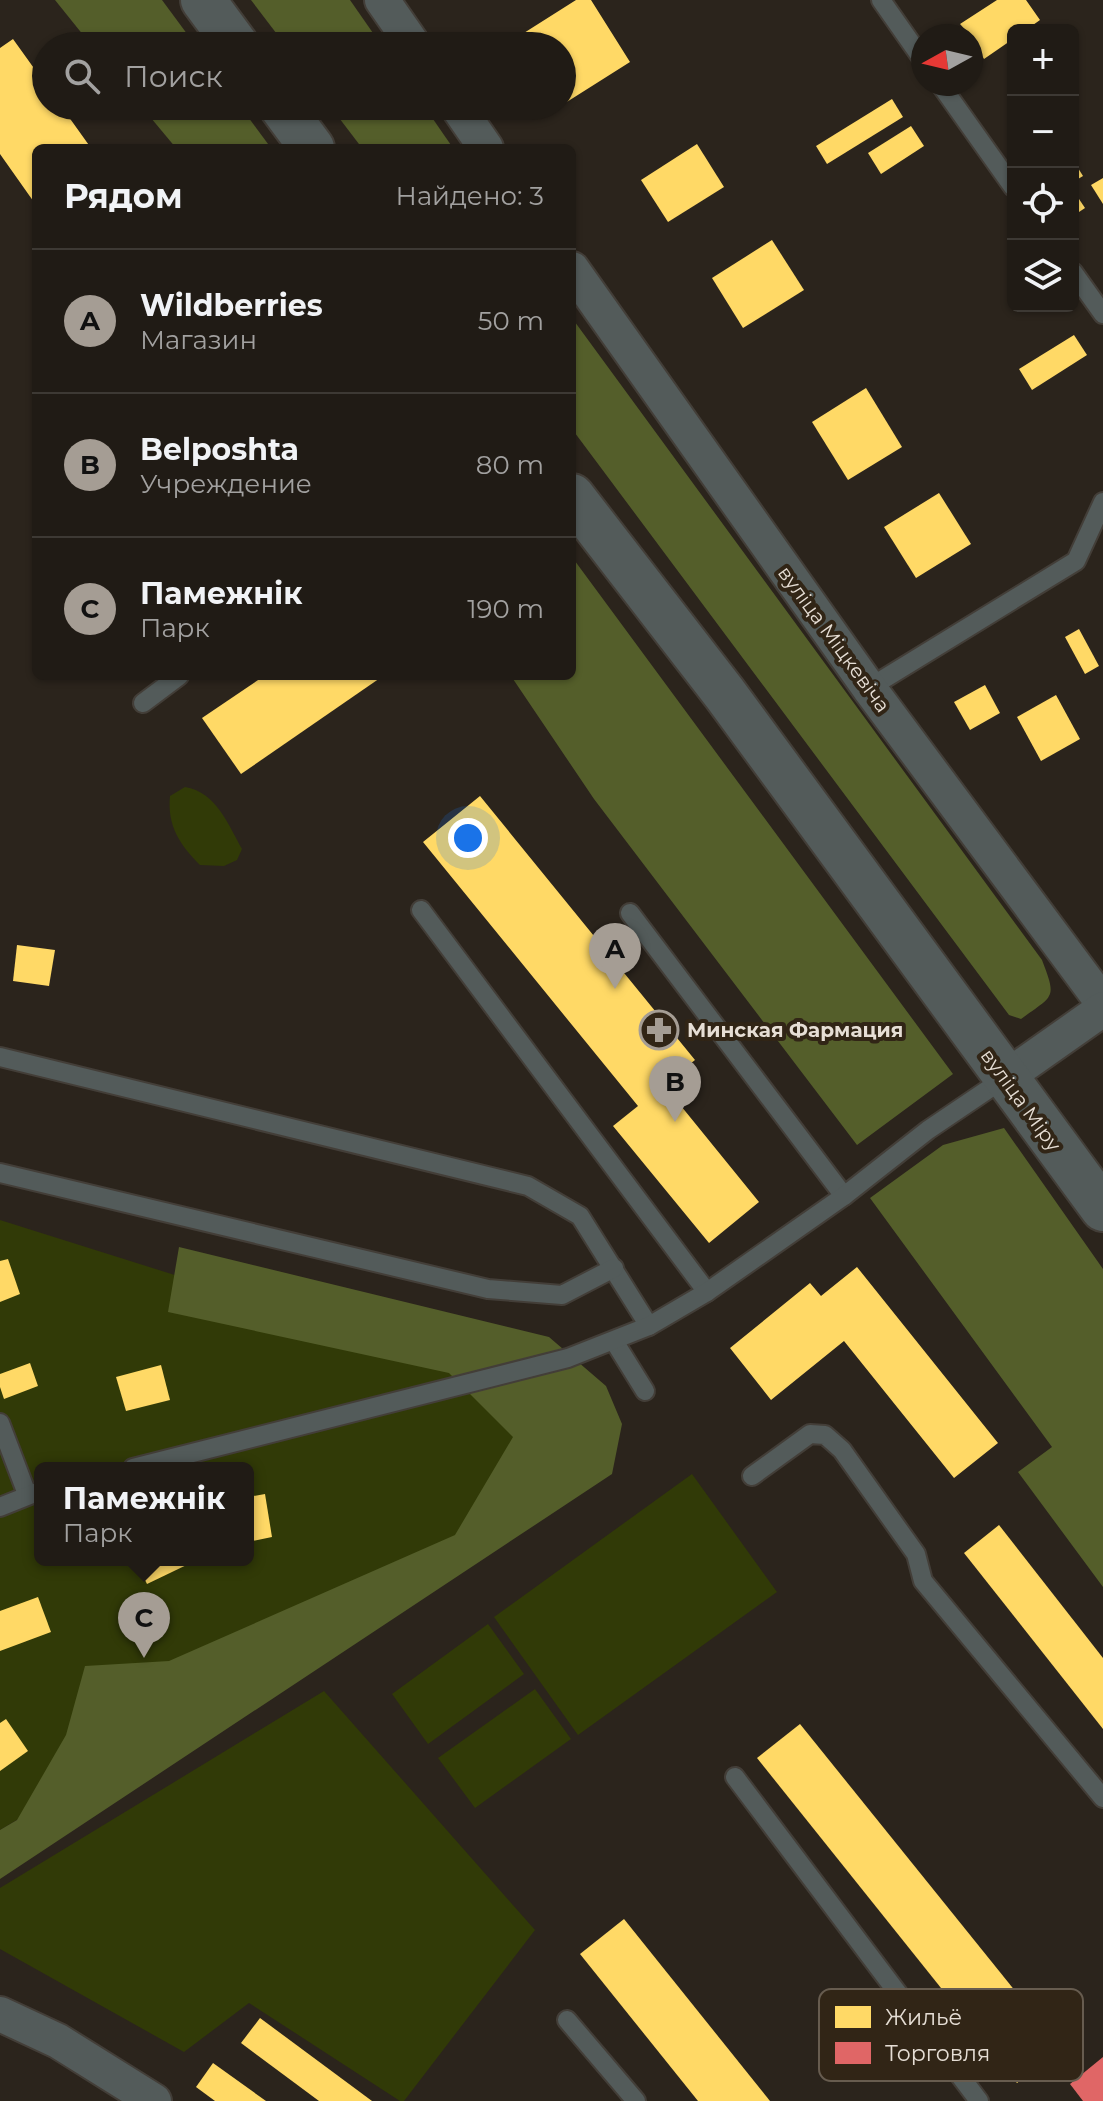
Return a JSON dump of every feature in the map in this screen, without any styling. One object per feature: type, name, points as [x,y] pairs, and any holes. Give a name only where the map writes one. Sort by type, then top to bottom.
[{"type":"street","points":[[203,0],[227,32]]},
{"type":"street","points":[[382,0],[404,32]]},
{"type":"street","points":[[291,120],[309,144]]},
{"type":"street","points":[[467,120],[483,144]]},
{"type":"street","name":"вуліца Міцкевіча","points":[[576,275],[869,688],[1103,1006]]},
{"type":"street","name":"вуліца Міру","points":[[576,501],[725,694],[940,991],[1103,1209]]},
{"type":"street","points":[[1005,1078],[1103,1006]]},
{"type":"street","points":[[0,2014],[58,2041],[154,2101]]},
{"type":"lane","points":[[881,0],[911,43]]},
{"type":"lane","points":[[949,96],[1007,179]]},
{"type":"lane","points":[[1079,280],[1103,314]]},
{"type":"lane","points":[[869,688],[1076,561],[1103,502]]},
{"type":"lane","points":[[143,703],[174,680]]},
{"type":"lane","points":[[421,910],[707,1292]]},
{"type":"lane","points":[[630,913],[844,1196]]},
{"type":"lane","points":[[0,1057],[528,1186],[580,1216],[649,1326]]},
{"type":"lane","points":[[157,1462],[568,1358],[649,1326],[707,1292],[844,1196],[928,1130],[1005,1078]]},
{"type":"lane","points":[[0,1173],[488,1289],[562,1295],[614,1268]]},
{"type":"lane","points":[[614,1341],[645,1391]]},
{"type":"lane","points":[[0,1423],[34,1493],[0,1507]]},
{"type":"lane","points":[[752,1476],[810,1434],[825,1435],[842,1450],[916,1554],[923,1581],[1103,1798]]},
{"type":"lane","points":[[735,1777],[895,1989]]},
{"type":"lane","points":[[567,2020],[636,2101]]},
{"type":"lane","points":[[964,2081],[979,2101]]},
{"type":"green space","points":[[55,0],[162,0],[186,32],[81,32]]},
{"type":"green space","points":[[251,0],[350,0],[372,32],[275,32]]},
{"type":"green space","points":[[153,120],[250,120],[268,144],[173,144]]},
{"type":"green space","points":[[341,120],[434,120],[450,144],[359,144]]},
{"type":"green space","points":[[576,323],[1042,960],[1050,982],[1050,995],[1021,1019],[1009,1015],[576,434]]},
{"type":"green space","points":[[576,562],[953,1074],[857,1145],[594,799],[514,680],[576,680]]},
{"type":"green space","points":[[185,787],[205,795],[220,810],[242,849],[237,860],[224,866],[200,865],[186,850],[173,826],[170,807],[170,796]]},
{"type":"green space","points":[[1004,1128],[1103,1269],[1103,1587],[1018,1472],[1052,1447],[870,1198],[943,1145]]},
{"type":"green space","points":[[0,1220],[505,1379],[558,1495],[0,1830]]},
{"type":"green space","points":[[179,1247],[549,1337],[606,1386],[622,1424],[612,1474],[0,1879],[0,1830],[17,1820],[66,1735],[85,1666],[169,1661],[455,1535],[513,1437],[449,1373],[168,1312]]},
{"type":"green space","points":[[692,1474],[777,1592],[578,1735],[494,1617]]},
{"type":"green space","points":[[488,1624],[524,1674],[428,1744],[392,1694]]},
{"type":"green space","points":[[535,1689],[571,1739],[475,1808],[438,1758]]},
{"type":"green space","points":[[324,1691],[535,1930],[404,2101],[249,2003],[184,2052],[0,1949],[0,1888]]},
{"type":"building: Жильё","points":[[576,0],[591,0],[630,62],[576,96],[576,32],[525,32]]},
{"type":"building: Жильё","points":[[997,0],[1026,0],[1040,20],[1034,24],[1007,24],[1007,43],[984,59],[983,24],[960,24]]},
{"type":"building: Жильё","points":[[13,39],[32,65],[32,120],[71,120],[88,144],[32,144],[32,199],[0,154],[0,48]]},
{"type":"building: Жильё","points":[[892,99],[903,117],[827,164],[816,146]]},
{"type":"building: Жильё","points":[[911,126],[924,146],[881,174],[868,153]]},
{"type":"building: Жильё","points":[[697,144],[724,187],[668,222],[641,180]]},
{"type":"building: Жильё","points":[[1103,178],[1103,204],[1091,185]]},
{"type":"building: Жильё","points":[[772,240],[804,290],[743,328],[712,278]]},
{"type":"building: Жильё","points":[[1074,335],[1087,355],[1032,390],[1019,369]]},
{"type":"building: Жильё","points":[[866,388],[902,447],[848,480],[812,422]]},
{"type":"building: Жильё","points":[[939,493],[971,544],[916,578],[884,527]]},
{"type":"building: Жильё","points":[[1079,629],[1099,666],[1085,674],[1065,637]]},
{"type":"building: Жильё","points":[[258,680],[377,680],[241,774],[202,718]]},
{"type":"building: Жильё","points":[[985,685],[1000,713],[970,730],[954,702]]},
{"type":"building: Жильё","points":[[1056,695],[1080,739],[1041,761],[1017,717]]},
{"type":"building: Жильё","points":[[480,796],[695,1060],[664,1085],[759,1202],[709,1243],[613,1126],[638,1106],[423,842]]},
{"type":"building: Жильё","points":[[17,945],[55,950],[49,986],[13,981]]},
{"type":"building: Жильё","points":[[8,1259],[20,1294],[0,1302],[0,1261]]},
{"type":"building: Жильё","points":[[857,1267],[998,1443],[954,1478],[844,1341],[771,1400],[730,1348],[810,1283],[821,1296]]},
{"type":"building: Жильё","points":[[30,1363],[38,1386],[4,1399],[0,1374]]},
{"type":"building: Жильё","points":[[161,1365],[170,1400],[126,1411],[116,1377]]},
{"type":"building: Жильё","points":[[265,1494],[272,1537],[254,1541],[254,1496]]},
{"type":"building: Жильё","points":[[999,1525],[1103,1658],[1103,1729],[964,1553]]},
{"type":"building: Жильё","points":[[138,1566],[184,1566],[147,1584]]},
{"type":"building: Жильё","points":[[38,1597],[51,1632],[0,1651],[0,1611]]},
{"type":"building: Жильё","points":[[6,1719],[28,1751],[0,1771],[0,1723]]},
{"type":"building: Жильё","points":[[800,1724],[1013,1989],[942,1989],[757,1758]]},
{"type":"building: Жильё","points":[[624,1919],[770,2101],[698,2101],[580,1954]]},
{"type":"building: Жильё","points":[[260,2018],[372,2101],[319,2101],[241,2043]]},
{"type":"building: Жильё","points":[[213,2063],[266,2101],[215,2101],[196,2087]]},
{"type":"building: Торговля","points":[[1103,2057],[1103,2101],[1083,2101],[1070,2084],[1083,2081],[1083,2073]]},
{"type":"place","name":"Wildberries","points":[[615,989]]},
{"type":"place","name":"Минская Фармация","points":[[659,1030]]},
{"type":"place","name":"Belposhta","points":[[675,1122]]},
{"type":"place","name":"Памежнік","points":[[144,1658]]}]
